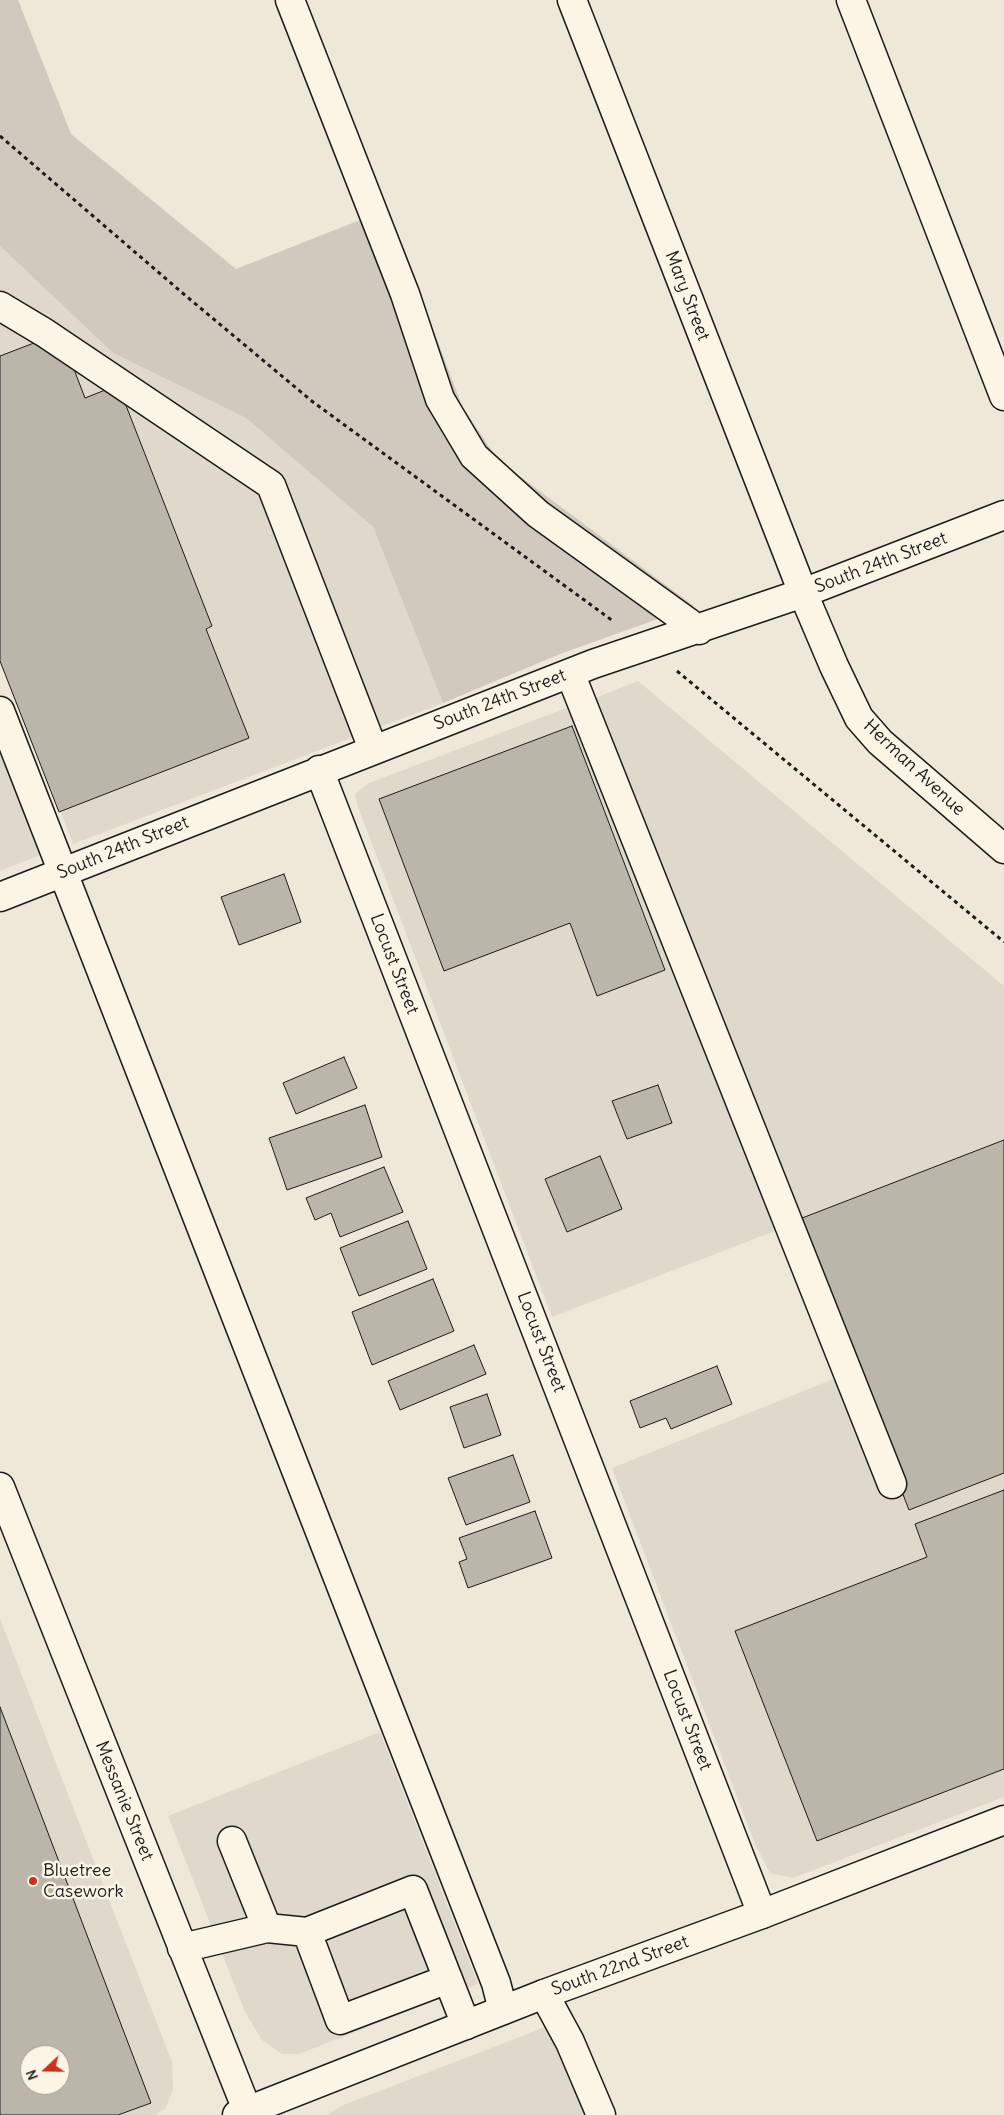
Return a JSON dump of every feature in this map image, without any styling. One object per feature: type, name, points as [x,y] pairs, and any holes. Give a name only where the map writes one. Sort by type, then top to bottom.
[{"type":"street","points":[[290,0],[405,294],[440,400],[474,456],[538,514],[699,630]]},
{"type":"street","name":"Mary Street","points":[[572,0],[803,593]]},
{"type":"street","points":[[852,0],[1004,396]]},
{"type":"street","points":[[0,306],[54,339],[271,485],[374,749]]},
{"type":"street","name":"South 24th Street","points":[[0,897],[319,770],[570,673],[803,593],[1004,515]]},
{"type":"street","name":"Herman Avenue","points":[[803,593],[834,666],[859,718],[880,742],[1004,849]]},
{"type":"street","points":[[570,673],[892,1484]]},
{"type":"street","points":[[0,711],[496,1983],[503,2010]]},
{"type":"street","name":"Locust Street","points":[[319,770],[762,1914]]},
{"type":"street","name":"Messanie Street","points":[[0,1487],[9,1537],[182,1948],[244,2114]]},
{"type":"street","name":"South 22nd Street","points":[[244,2114],[544,1994],[762,1914],[1004,1820]]},
{"type":"street","points":[[232,1841],[267,1928]]},
{"type":"street","points":[[182,1948],[267,1928],[307,1932],[414,1890],[466,2025]]},
{"type":"street","points":[[307,1932],[340,2020],[448,1979]]},
{"type":"street","points":[[544,1994],[570,2042],[601,2115]]},
{"type":"path","points":[[0,136],[313,402],[647,646],[1004,942]]},
{"type":"shaded area","points":[[0,0],[18,0],[71,134],[236,269],[388,209],[462,406],[498,460],[694,606],[560,654],[443,703],[373,527],[246,418],[113,353],[0,246]]},
{"type":"shaded area","points":[[0,246],[113,353],[246,418],[373,527],[443,703],[73,844],[0,653]]},
{"type":"shaded area","points":[[638,681],[1004,986],[1004,1797],[793,1878],[770,1873],[755,1844],[612,1468],[836,1378],[590,700]]},
{"type":"shaded area","points":[[572,706],[780,1229],[552,1317],[358,807],[355,794],[369,783]]},
{"type":"shaded area","points":[[0,714],[53,850],[0,871]]},
{"type":"shaded area","name":"Bluetree Casework","points":[[0,1619],[172,2062],[173,2090],[165,2109],[155,2115],[0,2115]]},
{"type":"shaded area","points":[[380,1732],[478,1984],[299,2054],[282,2054],[262,2040],[245,2012],[168,1816]]},
{"type":"shaded area","points":[[548,2026],[586,2115],[327,2115],[341,2106]]},
{"type":"building","points":[[60,333],[85,398],[118,385],[212,626],[206,629],[249,738],[59,812],[0,661],[0,356]]},
{"type":"building","points":[[572,726],[665,970],[597,996],[570,923],[444,971],[379,799]]},
{"type":"building","points":[[284,874],[301,922],[239,945],[221,897]]},
{"type":"building","points":[[344,1057],[357,1088],[296,1114],[283,1083]]},
{"type":"building","points":[[658,1085],[672,1123],[627,1139],[612,1101]]},
{"type":"building","points":[[365,1105],[382,1157],[287,1190],[269,1138]]},
{"type":"building","points":[[1004,1140],[1004,1473],[909,1510],[797,1220]]},
{"type":"building","points":[[600,1156],[622,1209],[567,1232],[545,1179]]},
{"type":"building","points":[[384,1167],[403,1212],[340,1237],[331,1213],[315,1220],[306,1198]]},
{"type":"building","points":[[408,1221],[427,1269],[359,1296],[340,1248]]},
{"type":"building","points":[[433,1279],[454,1331],[372,1365],[352,1312]]},
{"type":"building","points":[[474,1345],[486,1374],[400,1410],[388,1381]]},
{"type":"building","points":[[717,1366],[732,1404],[671,1429],[666,1418],[640,1428],[630,1401]]},
{"type":"building","points":[[487,1394],[501,1435],[464,1448],[450,1407]]},
{"type":"building","points":[[513,1455],[530,1502],[466,1525],[448,1478]]},
{"type":"building","points":[[1004,1490],[1004,1769],[817,1841],[735,1631],[927,1557],[915,1524]]},
{"type":"building","points":[[535,1511],[552,1558],[468,1588],[459,1562],[467,1559],[459,1538]]},
{"type":"building","name":"Bluetree Casework","points":[[0,1707],[151,2103],[118,2115],[0,2115]]},
{"type":"place","name":"Bluetree Casework","points":[[33,1881]]}]
